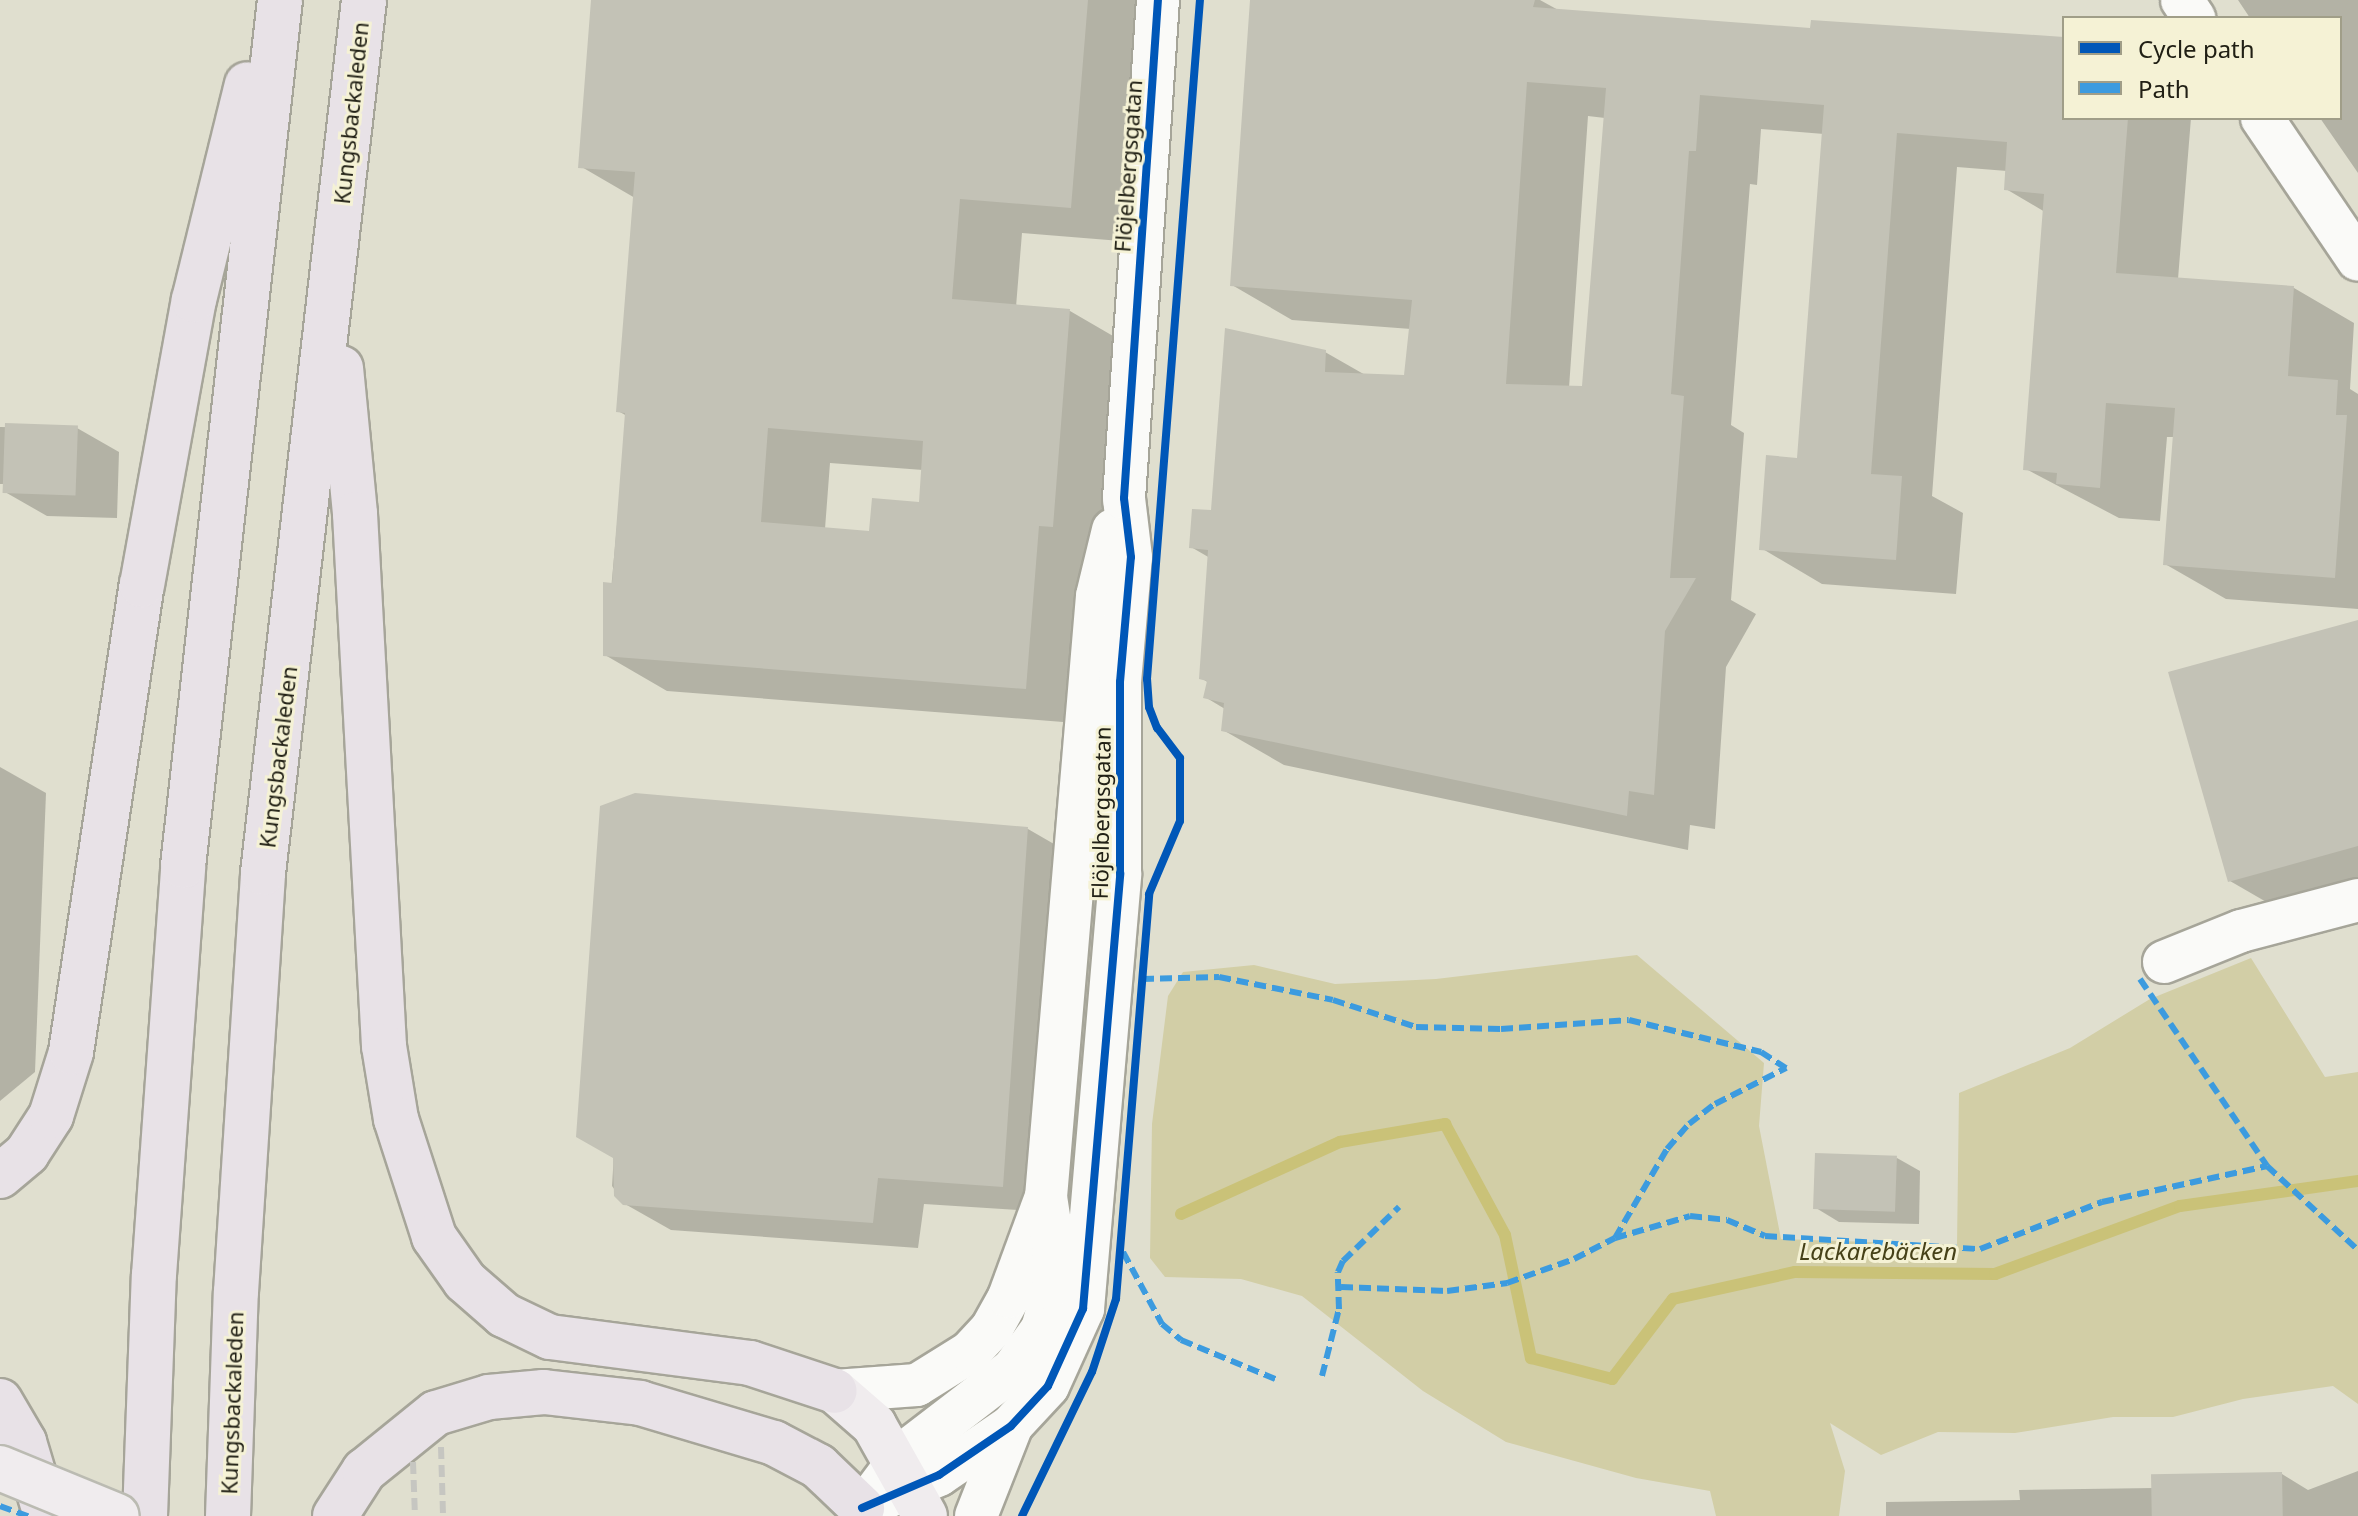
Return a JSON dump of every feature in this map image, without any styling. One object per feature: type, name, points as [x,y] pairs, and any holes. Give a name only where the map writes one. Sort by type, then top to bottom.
[{"type":"highway","points":[[0,1176],[27,1153],[51,1116],[71,1052],[142,585],[194,300],[267,0]]},
{"type":"highway","points":[[145,1516],[154,1275],[183,866],[280,0]]},
{"type":"highway","name":"Kungsbackaleden","points":[[228,1516],[236,1292],[263,873],[364,0]]},
{"type":"highway","points":[[333,277],[355,514],[384,1046],[396,1119],[434,1237],[465,1281],[494,1306],[550,1337],[750,1363],[835,1391]]},
{"type":"highway","points":[[335,1516],[364,1471],[436,1413],[489,1397],[544,1392],[640,1403],[774,1443],[818,1466],[864,1512]]},
{"type":"highway","points":[[0,1401],[24,1442],[46,1516]]},
{"type":"main road","points":[[835,1391],[874,1425],[912,1488]]},
{"type":"main road","points":[[0,1468],[117,1516]]},
{"type":"street","name":"Flöjelbergsgatan","points":[[864,1512],[965,1460],[1011,1426],[1048,1386],[1068,1351],[1089,1278],[1120,874],[1120,682],[1131,557],[1124,498],[1158,0]]},
{"type":"street","points":[[2263,120],[2358,260]]},
{"type":"street","name":"Flöjelbergsgatan","points":[[912,1488],[1013,1369],[1042,1329],[1054,1277],[1046,1197],[1097,596],[1124,498]]},
{"type":"street","points":[[2164,962],[2241,931],[2358,900]]},
{"type":"street","name":"Flöjelbergsgatan","points":[[835,1391],[917,1385],[970,1352],[992,1328],[1009,1297],[1046,1197]]},
{"type":"street","name":"Flöjelbergsgatan","points":[[976,1516],[1011,1426]]},
{"type":"shaded area","points":[[1637,955],[1764,1063],[1759,1126],[1781,1239],[1957,1245],[1959,1093],[2070,1048],[2150,999],[2251,958],[2325,1077],[2358,1072],[2358,1404],[2333,1386],[2243,1399],[2173,1417],[2113,1417],[2015,1433],[1938,1432],[1881,1455],[1830,1423],[1845,1471],[1839,1516],[1716,1516],[1710,1491],[1636,1478],[1506,1442],[1423,1391],[1302,1296],[1241,1279],[1165,1277],[1150,1258],[1152,1124],[1168,996],[1183,972],[1254,965],[1335,984],[1436,979]]},
{"type":"building","points":[[591,0],[1088,0],[1071,208],[960,199],[952,299],[1070,309],[1053,527],[1039,526],[1026,689],[603,656],[603,582],[612,583],[625,413],[616,412],[635,172],[578,168]],"holes":[[[768,428],[923,441],[919,502],[872,498],[869,531],[761,522]]]},
{"type":"building","points":[[1250,0],[1535,0],[1533,7],[1810,28],[1811,20],[2062,37],[2062,120],[2128,120],[2116,273],[2294,286],[2288,376],[2338,380],[2336,415],[2347,415],[2335,578],[2163,565],[2175,408],[2106,403],[2100,488],[2056,484],[2057,473],[2023,470],[2044,194],[2004,190],[2007,142],[1897,133],[1871,474],[1902,476],[1896,560],[1759,550],[1766,455],[1797,458],[1824,105],[1700,95],[1696,151],[1689,151],[1671,394],[1684,396],[1670,578],[1696,578],[1665,631],[1654,795],[1629,791],[1627,816],[1221,731],[1224,703],[1203,698],[1207,681],[1199,679],[1208,550],[1189,548],[1192,509],[1211,510],[1225,328],[1326,350],[1325,372],[1404,375],[1412,300],[1230,286]],"holes":[[[1527,82],[1606,88],[1582,386],[1506,384]]]},
{"type":"building","points":[[5,423],[78,426],[76,496],[3,493]]},
{"type":"building","points":[[2358,620],[2358,846],[2228,882],[2168,672]]},
{"type":"building","points":[[635,793],[1028,827],[1003,1187],[878,1178],[873,1223],[623,1205],[614,1196],[613,1158],[576,1137],[600,806]]},
{"type":"building","points":[[1815,1153],[1897,1156],[1895,1212],[1813,1209]]},
{"type":"building","points":[[2282,1472],[2283,1516],[2152,1516],[2151,1474]]},
{"type":"waterway","name":"Lackarebäcken","points":[[1181,1214],[1340,1142],[1445,1124],[1505,1235],[1531,1358],[1612,1379],[1673,1299],[1795,1272],[1995,1274],[2180,1206],[2358,1181]]},
{"type":"railway","points":[[441,1447],[443,1516]]},
{"type":"railway","points":[[413,1462],[415,1516]]},
{"type":"marked path","points":[[1142,979],[1219,977],[1333,1000],[1416,1027],[1501,1029],[1629,1020],[1761,1052],[1786,1068]]},
{"type":"marked path","points":[[2140,979],[2267,1166],[2358,1250]]},
{"type":"marked path","points":[[1341,1287],[1447,1291],[1507,1283],[1574,1259],[1615,1238],[1667,1149],[1689,1124],[1715,1104],[1786,1068]]},
{"type":"marked path","points":[[1615,1238],[1690,1216],[1727,1220],[1765,1236],[1980,1249],[2102,1202],[2267,1166]]},
{"type":"marked path","points":[[1322,1376],[1339,1309],[1338,1272],[1343,1261],[1399,1207]]},
{"type":"marked path","points":[[1123,1252],[1162,1324],[1181,1340],[1275,1379]]},
{"type":"marked path","points":[[0,1506],[28,1516]]},
{"type":"cycle path","points":[[862,1508],[939,1475],[1011,1426],[1048,1386],[1083,1309],[1120,874],[1120,682],[1131,557],[1124,498],[1158,0]]},
{"type":"cycle path","points":[[1022,1516],[1092,1372],[1116,1299],[1149,894],[1180,821],[1180,758],[1157,728],[1149,707],[1147,679],[1200,0]]}]
